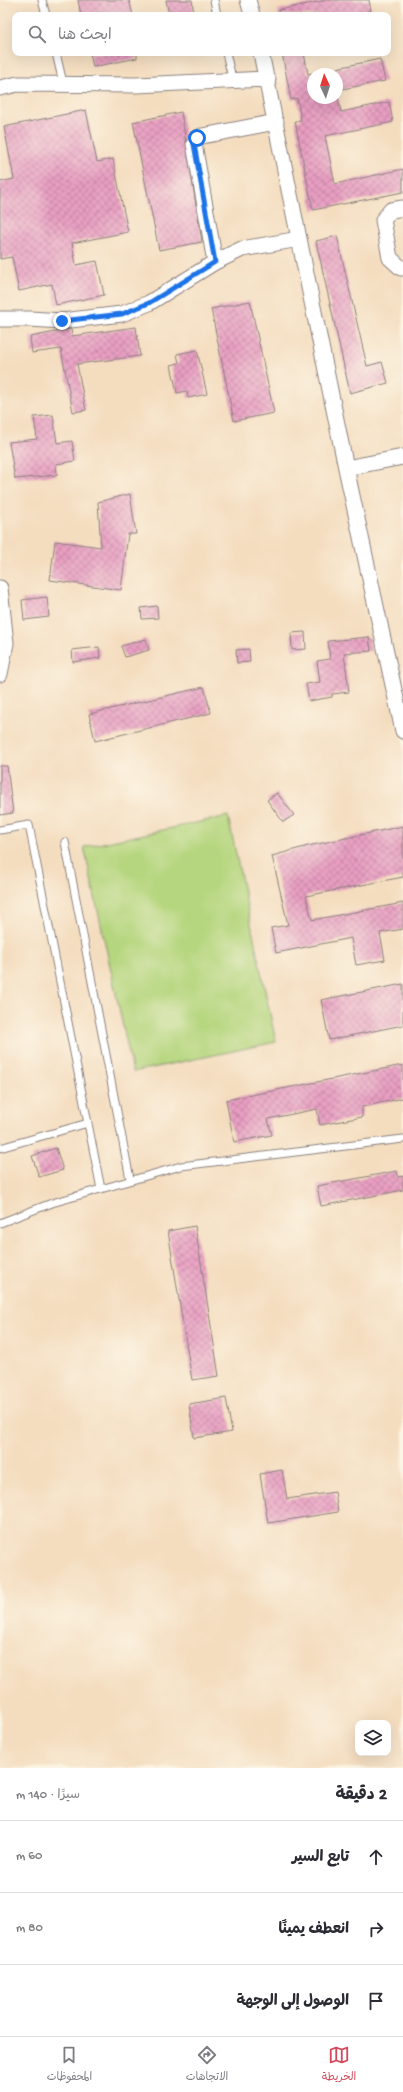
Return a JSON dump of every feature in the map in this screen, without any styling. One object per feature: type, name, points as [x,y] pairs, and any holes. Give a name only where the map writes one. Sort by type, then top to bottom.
[{"type":"street","points":[[248,0],[251,12]]},
{"type":"street","points":[[262,56],[268,79],[346,468],[403,731]]},
{"type":"street","points":[[0,88],[18,84],[63,83],[136,85],[233,82],[268,79]]},
{"type":"street","points":[[215,262],[194,144],[197,138],[202,136],[276,122]]},
{"type":"street","points":[[403,208],[391,210],[383,220],[390,258],[401,268],[403,268]]},
{"type":"street","points":[[0,319],[62,321],[122,314],[149,303],[215,262],[242,249],[299,239]]},
{"type":"street","points":[[346,468],[403,457]]},
{"type":"street","points":[[0,588],[6,643],[0,674]]},
{"type":"lane","points":[[42,0],[45,12]]},
{"type":"lane","points":[[214,0],[216,12]]},
{"type":"lane","points":[[57,56],[63,83]]},
{"type":"lane","points":[[227,56],[233,82]]},
{"type":"lane","points":[[0,830],[29,825],[101,1189]]},
{"type":"lane","points":[[65,842],[130,1179]]},
{"type":"lane","points":[[0,1148],[88,1123]]},
{"type":"lane","points":[[0,1223],[52,1203],[130,1179],[180,1166],[403,1139]]},
{"type":"green space","points":[[228,816],[276,1042],[133,1072],[84,847]]},
{"type":"building","points":[[78,0],[129,0],[132,12],[80,12]]},
{"type":"building","points":[[166,0],[192,0],[194,12],[168,12]]},
{"type":"building","points":[[327,0],[369,0],[371,11],[278,12],[278,10]]},
{"type":"building","points":[[91,56],[137,56],[137,58],[93,67]]},
{"type":"building","points":[[283,56],[305,56],[307,69],[307,104],[339,104],[341,112],[389,102],[393,122],[325,136],[335,184],[403,169],[403,192],[313,210],[295,121],[301,120],[297,98],[291,100]]},
{"type":"building","points":[[380,59],[385,81],[343,89],[343,68],[337,68]]},
{"type":"building","points":[[86,110],[97,162],[113,159],[128,232],[72,243],[76,265],[97,261],[104,295],[56,305],[52,284],[19,291],[12,257],[0,259],[0,182],[14,179],[4,127]]},
{"type":"building","points":[[181,112],[202,242],[159,250],[133,122]]},
{"type":"building","points":[[337,236],[367,366],[382,362],[388,383],[350,393],[316,241]]},
{"type":"building","points":[[250,301],[274,413],[234,421],[211,309]]},
{"type":"building","points":[[136,327],[140,356],[77,364],[86,410],[73,412],[61,349],[32,353],[30,337],[71,329],[72,336]]},
{"type":"building","points":[[197,350],[207,394],[188,398],[187,391],[177,393],[171,365],[179,363],[177,354]]},
{"type":"building","points":[[53,415],[57,443],[72,441],[75,461],[56,464],[57,475],[15,479],[9,442],[37,439],[34,417]]},
{"type":"building","points":[[130,494],[136,534],[128,534],[121,590],[50,580],[55,541],[101,547],[98,502]]},
{"type":"building","points":[[47,597],[49,617],[24,620],[22,600]]},
{"type":"building","points":[[157,606],[158,618],[142,619],[141,608]]},
{"type":"building","points":[[305,632],[306,649],[292,650],[291,633]]},
{"type":"building","points":[[369,637],[371,651],[344,653],[349,692],[332,694],[332,697],[309,701],[306,684],[320,682],[317,661],[330,659],[328,641]]},
{"type":"building","points":[[146,639],[149,650],[125,657],[121,646]]},
{"type":"building","points":[[99,647],[100,658],[73,662],[72,650]]},
{"type":"building","points":[[249,649],[250,662],[237,663],[236,650]]},
{"type":"building","points":[[204,687],[211,713],[95,741],[89,714]]},
{"type":"building","points":[[0,766],[7,766],[13,813],[0,815]]},
{"type":"building","points":[[277,793],[294,815],[283,822],[267,800]]},
{"type":"building","points":[[403,826],[403,877],[306,896],[312,920],[403,903],[403,929],[380,933],[385,960],[356,965],[351,938],[276,953],[271,928],[288,925],[272,856],[308,846]]},
{"type":"building","points":[[403,984],[403,1025],[329,1040],[321,1000]]},
{"type":"building","points":[[403,1065],[403,1098],[362,1107],[362,1117],[320,1125],[317,1109],[268,1119],[272,1135],[234,1142],[226,1100]]},
{"type":"building","points":[[56,1148],[63,1170],[39,1177],[32,1156]]},
{"type":"building","points":[[397,1171],[398,1177],[403,1176],[403,1190],[321,1206],[317,1186]]},
{"type":"building","points":[[195,1226],[219,1376],[192,1380],[168,1231]]},
{"type":"building","points":[[226,1398],[232,1432],[194,1438],[189,1404]]},
{"type":"building","points":[[282,1470],[287,1499],[335,1492],[338,1512],[268,1523],[260,1474]]},
{"type":"route","points":[[62,321],[122,314],[149,303],[215,262],[194,144],[197,138]]}]
